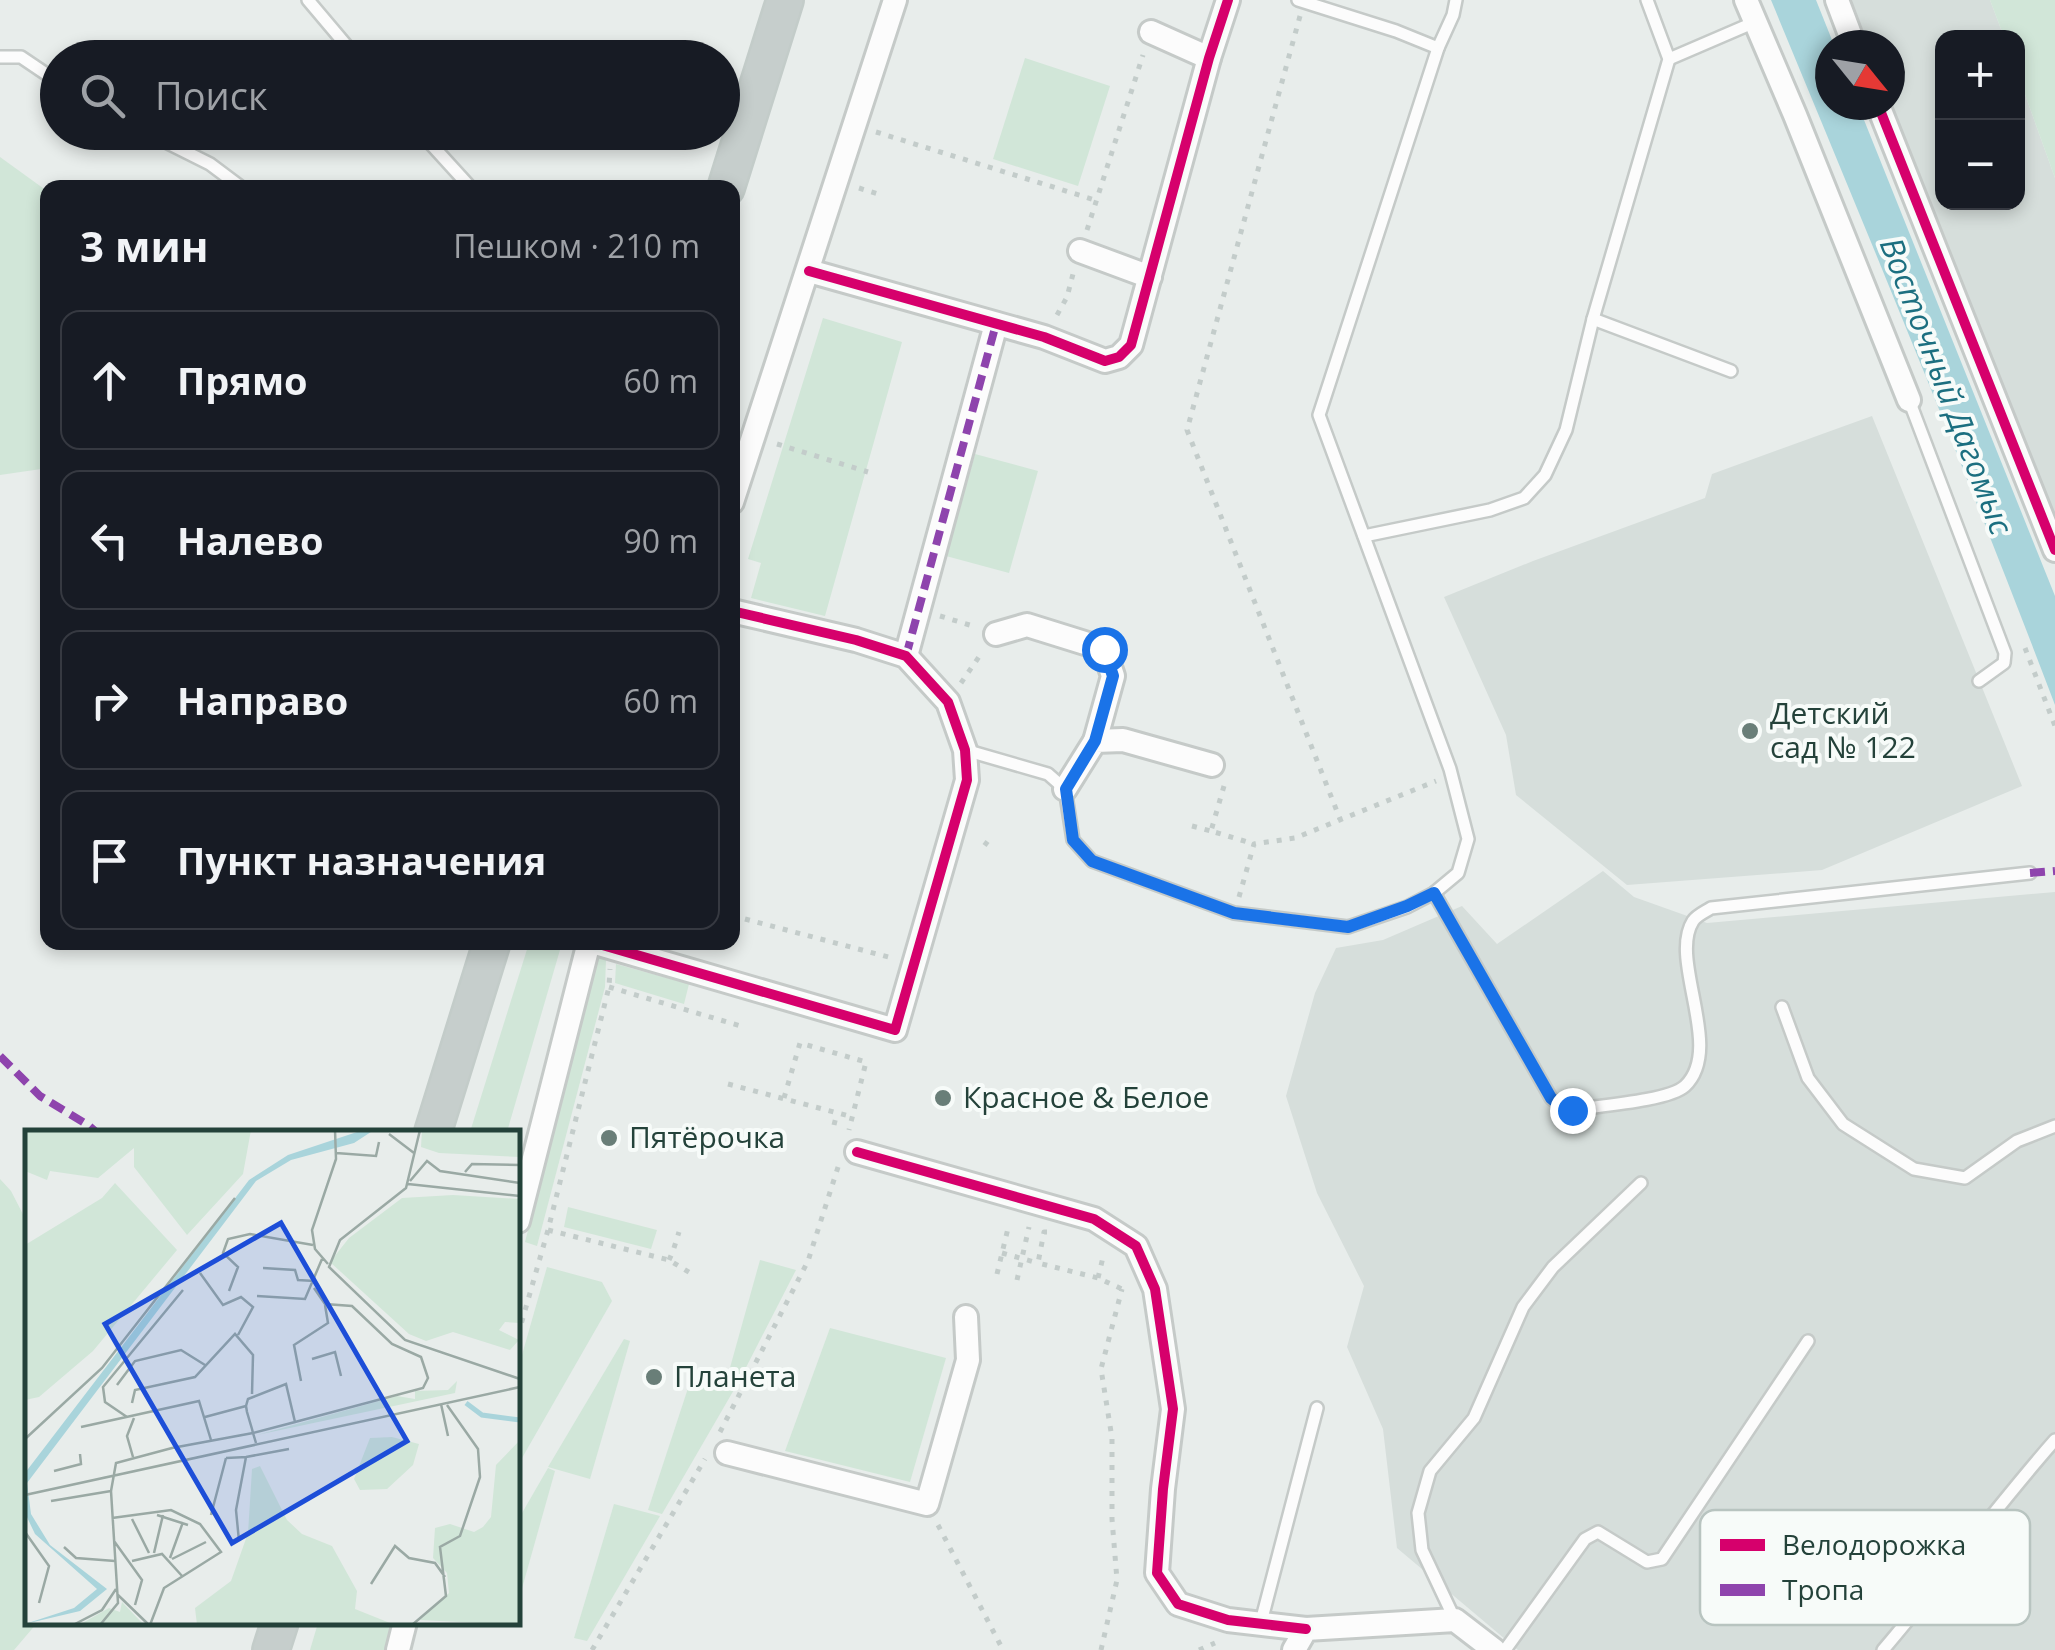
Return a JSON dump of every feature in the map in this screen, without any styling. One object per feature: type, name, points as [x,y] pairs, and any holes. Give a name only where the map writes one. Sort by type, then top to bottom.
[{"type":"highway","points":[[740,143],[785,0]]},
{"type":"highway","points":[[729,180],[738,150]]},
{"type":"highway","points":[[433,1130],[489,950]]},
{"type":"highway","points":[[271,1650],[279,1625]]},
{"type":"street","points":[[740,478],[896,0]]},
{"type":"street","points":[[809,270],[1044,337],[1105,361],[1119,357],[1131,345],[1228,0]]},
{"type":"street","points":[[1837,0],[1848,30]]},
{"type":"street","points":[[1751,11],[1908,400]]},
{"type":"street","points":[[1151,32],[1210,58]]},
{"type":"street","points":[[1884,120],[2055,550]]},
{"type":"street","points":[[1080,251],[1150,277]]},
{"type":"street","points":[[906,656],[996,324]]},
{"type":"street","points":[[619,950],[895,1030],[967,780],[965,750],[948,702],[906,656],[740,613]]},
{"type":"street","points":[[996,634],[1027,625],[1104,649],[1113,676],[1095,741],[1066,789]]},
{"type":"street","points":[[1095,741],[1122,740],[1212,765]]},
{"type":"street","points":[[520,1214],[596,950]]},
{"type":"street","points":[[849,1147],[1094,1218],[1136,1246],[1155,1290],[1173,1408],[1156,1573],[1178,1604],[1228,1620],[1306,1629],[1455,1620],[1494,1650]]},
{"type":"street","points":[[727,1452],[927,1504],[968,1360],[966,1317]]},
{"type":"street","points":[[398,1650],[404,1625]]},
{"type":"street","points":[[1294,1650],[1306,1629]]},
{"type":"lane","points":[[308,0],[341,40]]},
{"type":"lane","points":[[965,750],[1048,774],[1066,789],[1073,840],[1092,861],[1234,913],[1348,927],[1434,893],[1458,874],[1468,839],[1450,770],[1319,414],[1456,0]]},
{"type":"lane","points":[[1364,536],[1490,510],[1524,498],[1544,474],[1566,430],[1593,320],[1669,60],[1646,0]]},
{"type":"lane","points":[[1301,1],[1438,48]]},
{"type":"lane","points":[[1669,60],[1751,11]]},
{"type":"lane","points":[[0,57],[21,58],[40,70]]},
{"type":"lane","points":[[182,150],[231,180]]},
{"type":"lane","points":[[436,150],[464,180]]},
{"type":"lane","points":[[1593,320],[1731,371]]},
{"type":"lane","points":[[1908,400],[2004,653],[2004,663],[1979,681]]},
{"type":"lane","points":[[1434,893],[1551,1098],[1572,1110],[1660,1096],[1684,1088],[1696,1069],[1700,1046],[1686,939],[1694,918],[1711,908],[2030,873]]},
{"type":"lane","points":[[1782,1007],[1808,1078],[1843,1124],[1914,1169],[1965,1178],[2017,1141],[2055,1126]]},
{"type":"lane","points":[[1455,1620],[1422,1550],[1418,1513],[1430,1470],[1474,1418],[1523,1307],[1553,1267],[1641,1182]]},
{"type":"lane","points":[[1504,1650],[1585,1538],[1598,1532],[1647,1562],[1662,1559],[1808,1341]]},
{"type":"lane","points":[[1261,1622],[1317,1408]]},
{"type":"lane","points":[[1995,1510],[2055,1440]]},
{"type":"lane","points":[[1883,1650],[1904,1625]]},
{"type":"path","points":[[1301,1],[1188,430],[1340,820]]},
{"type":"path","points":[[1044,337],[1067,297],[1151,32]]},
{"type":"path","points":[[873,131],[1096,201]]},
{"type":"path","points":[[856,187],[881,195]]},
{"type":"path","points":[[777,444],[868,472]]},
{"type":"path","points":[[919,610],[996,634],[948,702]]},
{"type":"path","points":[[1211,830],[1226,780],[1212,765]]},
{"type":"path","points":[[1192,826],[1254,844],[1295,838],[1435,781],[1450,770]]},
{"type":"path","points":[[1234,913],[1254,844]]},
{"type":"path","points":[[745,919],[906,962]]},
{"type":"path","points":[[520,1327],[609,987],[600,950]]},
{"type":"path","points":[[609,987],[744,1027]]},
{"type":"path","points":[[592,1650],[712,1447],[808,1261],[849,1147],[866,1062],[800,1043],[784,1098]]},
{"type":"path","points":[[728,1084],[854,1117]]},
{"type":"path","points":[[834,1125],[837,1112]]},
{"type":"path","points":[[997,1274],[1009,1224]]},
{"type":"path","points":[[1017,1280],[1030,1227]]},
{"type":"path","points":[[548,1230],[668,1260],[692,1274]]},
{"type":"path","points":[[668,1260],[678,1232]]},
{"type":"path","points":[[1038,1263],[1044,1232],[1060,1235]]},
{"type":"path","points":[[1098,1278],[1105,1246]]},
{"type":"path","points":[[1002,1254],[1098,1278],[1122,1289],[1101,1369],[1112,1438],[1117,1580],[1102,1650]]},
{"type":"path","points":[[927,1504],[1003,1650]]},
{"type":"shaded area","points":[[1837,0],[1990,0],[2001,30],[1935,30],[1935,210],[2025,210],[2025,94],[2055,178],[2055,548],[1896,120],[1905,120],[1905,30],[1850,30]]},
{"type":"shaded area","points":[[1872,416],[2022,786],[1822,870],[1627,885],[1516,795],[1506,735],[1444,597],[1705,498],[1712,474]]},
{"type":"shaded area","points":[[1603,871],[1634,897],[1707,923],[2055,892],[2055,1650],[1518,1650],[1397,1548],[1383,1429],[1347,1347],[1364,1286],[1317,1193],[1286,1096],[1315,993],[1336,948],[1383,940],[1462,906],[1497,944]]},
{"type":"green space","points":[[1990,0],[2055,0],[2055,178],[2025,94],[2025,30],[2001,30]]},
{"type":"green space","points":[[1025,58],[1110,86],[1078,186],[993,159]]},
{"type":"green space","points":[[0,157],[40,186],[40,469],[0,475]]},
{"type":"green space","points":[[823,318],[902,342],[825,616],[751,598],[761,563],[748,559]]},
{"type":"green space","points":[[975,454],[1038,471],[1009,573],[946,556]]},
{"type":"green space","points":[[527,950],[560,950],[508,1130],[471,1130]]},
{"type":"green space","points":[[598,957],[606,960],[605,987],[537,1246],[525,1242]]},
{"type":"green space","points":[[616,964],[689,984],[684,1004],[615,983]]},
{"type":"green space","points":[[0,1179],[25,1218],[25,1625],[35,1625],[14,1650],[0,1650]]},
{"type":"green space","points":[[568,1207],[657,1230],[651,1249],[564,1227]]},
{"type":"green space","points":[[760,1260],[796,1270],[737,1385],[726,1382]]},
{"type":"green space","points":[[547,1267],[602,1282],[612,1301],[520,1462],[520,1362]]},
{"type":"green space","points":[[830,1328],[946,1358],[910,1482],[785,1451]]},
{"type":"green space","points":[[624,1339],[630,1341],[590,1479],[548,1467]]},
{"type":"green space","points":[[692,1376],[735,1388],[662,1514],[648,1510]]},
{"type":"green space","points":[[548,1468],[555,1471],[521,1592],[520,1592],[520,1517]]},
{"type":"green space","points":[[614,1504],[660,1516],[587,1641],[574,1638]]},
{"type":"green space","points":[[317,1625],[396,1625],[389,1650],[310,1650]]},
{"type":"water","points":[[1771,0],[1816,0],[1828,30],[1815,30],[1815,107]]},
{"type":"water","name":"Восточный Дагомыс","points":[[1820,120],[1864,120],[2055,596],[2055,705]]},
{"type":"marked path","points":[[906,656],[996,324]]},
{"type":"marked path","points":[[2030,873],[2055,871]]},
{"type":"marked path","points":[[0,1056],[40,1096],[94,1130]]},
{"type":"cycle path","points":[[809,271],[1044,337],[1105,361],[1119,357],[1131,345],[1228,0]]},
{"type":"cycle path","points":[[1884,120],[2055,550]]},
{"type":"cycle path","points":[[620,950],[895,1030],[967,780],[965,750],[948,702],[906,656],[740,613]]},
{"type":"cycle path","points":[[857,1152],[1094,1219],[1136,1246],[1155,1289],[1173,1409],[1157,1573],[1178,1604],[1228,1620],[1306,1629]]},
{"type":"place","name":"Детский сад № 122","points":[[1750,731]]},
{"type":"place","name":"Красное & Белое","points":[[943,1098]]},
{"type":"place","name":"Пятёрочка","points":[[609,1138]]},
{"type":"place","name":"Планета","points":[[654,1377]]},
{"type":"route","points":[[1104,649],[1113,676],[1095,741],[1066,789],[1073,840],[1092,861],[1234,913],[1348,927],[1434,893],[1551,1098],[1572,1110]]}]
